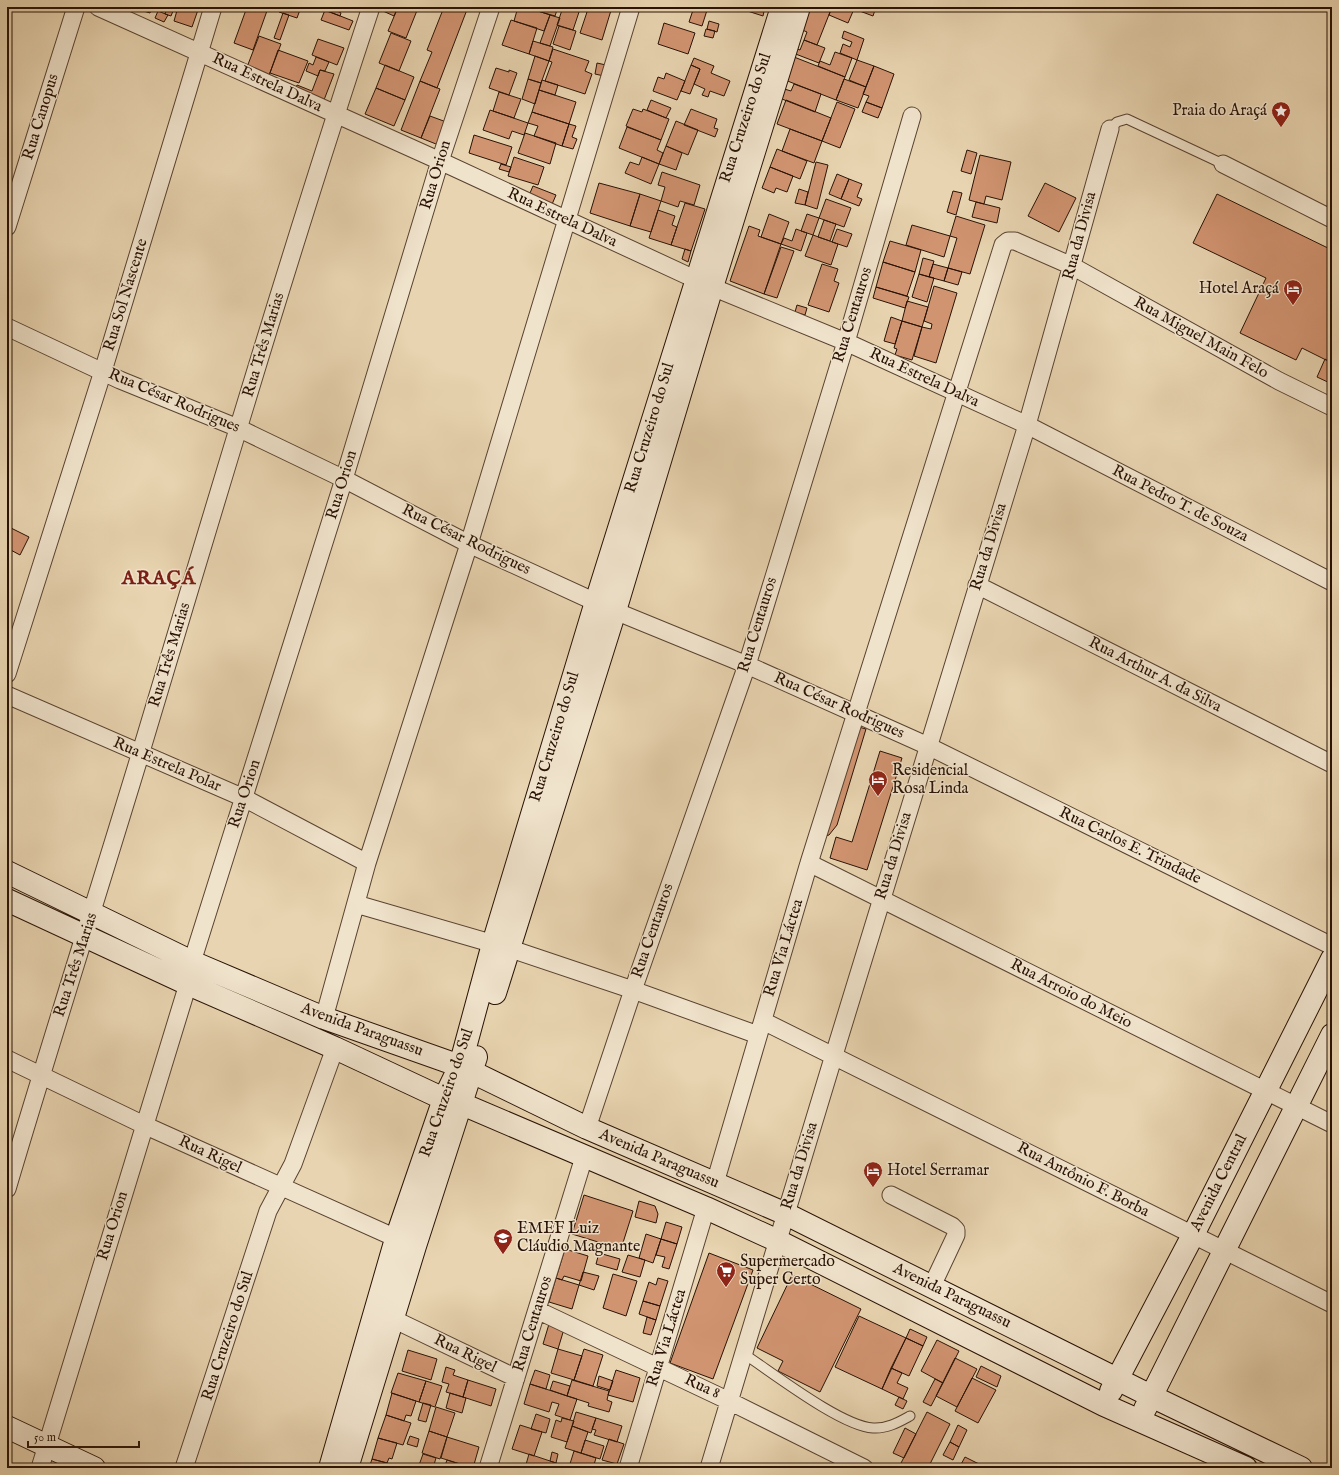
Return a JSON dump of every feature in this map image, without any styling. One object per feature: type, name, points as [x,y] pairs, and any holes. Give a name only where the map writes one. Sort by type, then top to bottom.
[{"type":"street","name":"Rua Canopus","points":[[7,227],[76,7]]},
{"type":"street","name":"Rua Estrela Dalva","points":[[98,7],[440,161],[704,283],[846,342],[1027,425]]},
{"type":"street","name":"Rua Sol Nascente","points":[[7,674],[103,371],[213,7]]},
{"type":"street","name":"Rua Três Marias","points":[[7,1189],[238,428],[336,114],[372,7]]},
{"type":"street","name":"Rua Orion","points":[[192,962],[344,479],[440,161],[491,7]]},
{"type":"street","points":[[324,1018],[367,863],[469,544],[565,220],[631,7]]},
{"type":"street","name":"Rua Cruzeiro do Sul","points":[[770,73],[782,7]]},
{"type":"street","name":"Rua Cruzeiro do Sul","points":[[330,1468],[453,1102],[466,1069],[500,946],[704,283],[770,73],[799,7]]},
{"type":"street","name":"Rua Centauros","points":[[587,1128],[633,990],[747,664],[846,342],[912,116]]},
{"type":"street","name":"Rua da Divisa","points":[[709,1468],[881,899],[1027,425],[1110,129]]},
{"type":"street","points":[[1222,164],[1332,218]]},
{"type":"street","name":"Rua Miguel Main Felo","points":[[958,394],[1003,245],[1008,241],[1014,240],[1072,266],[1279,381],[1332,407]]},
{"type":"street","name":"Rua César Rodrigues","points":[[7,327],[103,371],[238,428],[344,479],[469,544],[605,606],[747,664],[928,746]]},
{"type":"street","name":"Rua Via Láctea","points":[[715,1183],[810,863],[958,394]]},
{"type":"street","name":"Rua Pedro T. de Souza","points":[[1027,425],[1332,582]]},
{"type":"street","name":"Rua Arthur A. da Silva","points":[[977,585],[1332,764]]},
{"type":"street","name":"Rua Estrela Polar","points":[[7,695],[244,798],[367,863]]},
{"type":"street","name":"Rua Carlos E. Trindade","points":[[928,746],[1332,946]]},
{"type":"street","name":"Rua Arroio do Meio","points":[[810,863],[1332,1124]]},
{"type":"street","name":"Avenida Paraguassu","points":[[7,872],[192,962],[324,1018],[466,1069],[587,1128],[786,1214],[1118,1378],[1151,1396],[1301,1468]]},
{"type":"street","name":"Avenida Paraguassu","points":[[7,900],[188,984],[335,1048],[453,1102],[706,1208],[778,1241],[1139,1421],[1246,1468]]},
{"type":"street","name":"Rua Antônio F. Borba","points":[[356,904],[500,946],[633,990],[760,1028],[834,1055],[1332,1304]]},
{"type":"street","name":"Avenida Central","points":[[1104,1404],[1193,1235],[1332,959]]},
{"type":"street","name":"Rua Orion","points":[[40,1468],[188,984]]},
{"type":"street","points":[[1139,1421],[1332,1035]]},
{"type":"street","name":"Rua Cruzeiro do Sul","points":[[184,1468],[268,1211],[294,1164],[335,1048]]},
{"type":"street","name":"Rua Rigel","points":[[7,1059],[144,1125],[281,1188],[406,1242]]},
{"type":"street","name":"Rua Centauros","points":[[488,1468],[584,1157]]},
{"type":"street","points":[[891,1195],[952,1226],[956,1230],[956,1235],[932,1286]]},
{"type":"street","name":"Rua Via Láctea","points":[[628,1468],[706,1208]]},
{"type":"street","name":"Rua Cruzeiro do Sul","points":[[347,1468],[393,1319],[406,1242]]},
{"type":"street","name":"Rua 8","points":[[538,1310],[659,1367],[864,1468]]},
{"type":"street","name":"Rua Rigel","points":[[393,1319],[516,1378]]},
{"type":"street","points":[[7,1428],[94,1468]]},
{"type":"lane","points":[[1110,129],[1117,122],[1127,119],[1222,164]]},
{"type":"lane","points":[[744,1354],[842,1419],[873,1428],[890,1426],[910,1416]]},
{"type":"building","points":[[152,7],[150,13],[134,8]]},
{"type":"building","points":[[158,7],[178,7],[177,12],[173,11],[171,16],[165,14],[166,10]]},
{"type":"building","points":[[178,7],[199,7],[192,27],[174,21]]},
{"type":"building","points":[[247,7],[268,8],[253,50],[234,43]]},
{"type":"building","points":[[281,7],[301,7],[297,18],[279,12]]},
{"type":"building","points":[[316,7],[330,7],[341,13],[340,16]]},
{"type":"building","points":[[384,7],[398,7],[394,16],[383,11]]},
{"type":"building","points":[[398,7],[418,8],[406,38],[388,31]]},
{"type":"building","points":[[444,7],[468,7],[437,88],[420,81],[432,52],[427,50]]},
{"type":"building","points":[[518,7],[526,7],[550,15],[544,31],[514,21]]},
{"type":"building","points":[[535,7],[558,7],[555,16],[534,10]]},
{"type":"building","points":[[563,7],[580,9],[573,30],[557,25]]},
{"type":"building","points":[[573,7],[612,7],[602,40],[580,33],[587,12]]},
{"type":"building","points":[[694,7],[708,7],[702,26],[689,22]]},
{"type":"building","points":[[735,7],[765,7],[763,16]]},
{"type":"building","points":[[808,7],[832,7],[817,45],[804,40],[807,32],[800,29]]},
{"type":"building","points":[[832,7],[849,7],[854,9],[848,23],[829,15]]},
{"type":"building","points":[[849,7],[876,7],[873,16]]},
{"type":"building","points":[[325,10],[353,21],[349,30],[321,20]]},
{"type":"building","points":[[158,11],[168,15],[164,22],[155,18]]},
{"type":"building","points":[[283,13],[289,15],[280,40],[274,38]]},
{"type":"building","points":[[550,15],[560,18],[550,46],[540,43]]},
{"type":"building","points":[[511,20],[537,28],[529,54],[502,45]]},
{"type":"building","points":[[709,21],[719,24],[717,32],[707,29]]},
{"type":"building","points":[[664,23],[695,33],[688,54],[658,44]]},
{"type":"building","points":[[559,26],[576,31],[570,50],[553,44]]},
{"type":"building","points":[[706,29],[715,31],[713,38],[704,36]]},
{"type":"building","points":[[844,31],[864,39],[857,60],[840,53],[843,44],[850,47],[852,42],[842,38]]},
{"type":"building","points":[[391,33],[411,41],[399,71],[379,63]]},
{"type":"building","points":[[259,36],[281,44],[269,75],[247,67]]},
{"type":"building","points":[[318,39],[344,48],[337,65],[312,55]]},
{"type":"building","points":[[804,40],[825,48],[819,63],[793,53],[795,48],[800,50]]},
{"type":"building","points":[[533,41],[553,47],[549,61],[529,54]]},
{"type":"building","points":[[553,49],[589,61],[585,71],[592,74],[585,94],[545,81],[552,62],[549,61]]},
{"type":"building","points":[[278,50],[308,61],[299,83],[270,73]]},
{"type":"building","points":[[835,52],[852,58],[845,77],[818,66],[820,61],[830,65]]},
{"type":"building","points":[[535,56],[549,61],[541,83],[528,79]]},
{"type":"building","points":[[316,57],[329,62],[325,71],[320,70],[318,76],[306,71],[309,63],[313,65]]},
{"type":"building","points":[[794,57],[845,77],[836,100],[785,80]]},
{"type":"building","points":[[694,58],[714,66],[711,73],[730,81],[724,96],[710,91],[708,97],[702,95],[705,89],[694,84],[700,69],[691,65]]},
{"type":"building","points":[[857,60],[874,66],[866,87],[849,80]]},
{"type":"building","points":[[597,63],[606,65],[604,76],[595,74]]},
{"type":"building","points":[[385,65],[414,77],[405,100],[376,88]]},
{"type":"building","points":[[691,65],[700,69],[690,94],[681,91]]},
{"type":"building","points":[[874,66],[894,74],[882,108],[866,102],[869,96],[863,94]]},
{"type":"building","points":[[496,68],[517,73],[509,95],[489,88]]},
{"type":"building","points":[[320,70],[334,74],[324,100],[295,90],[297,85],[312,91]]},
{"type":"building","points":[[666,73],[685,81],[677,100],[653,91],[658,77],[664,79]]},
{"type":"building","points":[[528,79],[541,83],[535,104],[522,99]]},
{"type":"building","points":[[844,79],[866,87],[858,108],[836,100]]},
{"type":"building","points":[[542,80],[558,85],[555,95],[539,90]]},
{"type":"building","points":[[420,81],[440,89],[421,138],[401,130]]},
{"type":"building","points":[[794,84],[821,94],[815,112],[777,97],[781,88],[791,91]]},
{"type":"building","points":[[376,88],[405,100],[394,126],[365,114]]},
{"type":"building","points":[[539,90],[576,102],[569,124],[532,112]]},
{"type":"building","points":[[499,92],[521,99],[514,118],[493,111]]},
{"type":"building","points":[[651,100],[671,108],[666,118],[647,110]]},
{"type":"building","points":[[786,100],[831,118],[822,141],[777,124]]},
{"type":"building","points":[[837,102],[855,109],[840,148],[822,141]]},
{"type":"building","points":[[866,102],[882,108],[878,118],[862,112]]},
{"type":"building","points":[[633,109],[642,112],[643,109],[669,119],[661,140],[626,126]]},
{"type":"building","points":[[691,109],[717,119],[714,128],[718,129],[715,137],[684,125]]},
{"type":"building","points":[[490,110],[528,123],[524,135],[512,131],[509,139],[483,130]]},
{"type":"building","points":[[532,112],[569,124],[562,146],[534,136],[538,126],[528,123]]},
{"type":"building","points":[[430,116],[449,123],[441,146],[421,138]]},
{"type":"building","points":[[676,121],[698,130],[688,155],[666,146]]},
{"type":"building","points":[[569,124],[576,126],[572,137],[577,139],[573,149],[562,146]]},
{"type":"building","points":[[627,127],[661,140],[657,150],[663,153],[659,164],[619,148]]},
{"type":"building","points":[[790,129],[822,141],[814,163],[782,151]]},
{"type":"building","points":[[525,133],[556,143],[550,164],[518,153]]},
{"type":"building","points":[[474,135],[512,147],[506,165],[469,153]]},
{"type":"building","points":[[666,146],[682,153],[676,170],[659,164]]},
{"type":"building","points":[[777,149],[807,161],[800,179],[770,167]]},
{"type":"building","points":[[967,150],[977,153],[971,174],[961,171]]},
{"type":"building","points":[[980,155],[1011,162],[1002,200],[986,196],[984,204],[969,200]]},
{"type":"building","points":[[514,157],[544,167],[538,185],[508,176]]},
{"type":"building","points":[[642,157],[659,164],[651,184],[625,173],[630,162],[639,165]]},
{"type":"building","points":[[816,162],[828,165],[817,209],[805,205]]},
{"type":"building","points":[[501,164],[511,167],[509,172],[499,169]]},
{"type":"building","points":[[770,167],[793,176],[787,192],[776,188],[774,193],[762,188]]},
{"type":"building","points":[[662,172],[700,185],[694,205],[680,201],[678,207],[661,201],[665,187],[658,185]]},
{"type":"building","points":[[837,174],[849,179],[841,199],[829,194]]},
{"type":"building","points":[[849,179],[862,184],[857,197],[862,199],[859,206],[841,199]]},
{"type":"building","points":[[599,183],[640,194],[630,226],[590,213]]},
{"type":"building","points":[[1045,183],[1076,198],[1059,232],[1028,216]]},
{"type":"building","points":[[533,186],[556,195],[550,209],[527,200]]},
{"type":"building","points":[[799,189],[808,192],[805,205],[795,203]]},
{"type":"building","points":[[953,191],[962,193],[956,215],[947,212]]},
{"type":"building","points":[[640,194],[661,201],[651,232],[630,226]]},
{"type":"building","name":"Hotel Araçá","points":[[1217,194],[1332,250],[1332,363],[1302,348],[1296,360],[1240,333],[1266,278],[1193,243]]},
{"type":"building","points":[[826,199],[851,208],[844,227],[819,218]]},
{"type":"building","points":[[976,202],[1000,208],[997,223],[972,217]]},
{"type":"building","points":[[685,203],[705,209],[691,251],[671,245]]},
{"type":"building","points":[[658,210],[675,216],[672,225],[677,227],[671,245],[649,238]]},
{"type":"building","points":[[769,214],[789,222],[781,244],[761,237]]},
{"type":"building","points":[[807,214],[819,218],[813,235],[801,231]]},
{"type":"building","points":[[956,216],[985,225],[970,274],[948,268],[957,238],[950,236]]},
{"type":"building","points":[[824,220],[836,224],[830,241],[818,237]]},
{"type":"building","points":[[912,225],[950,236],[944,257],[906,245]]},
{"type":"building","points":[[749,226],[760,230],[758,236],[781,244],[764,294],[730,281]]},
{"type":"building","points":[[796,229],[807,233],[801,251],[781,244],[784,238],[792,241]]},
{"type":"building","points":[[837,229],[852,234],[847,247],[832,242]]},
{"type":"building","points":[[813,235],[838,244],[831,265],[805,256]]},
{"type":"building","points":[[890,241],[921,250],[915,272],[883,262]]},
{"type":"building","points":[[781,247],[794,251],[777,298],[764,294]]},
{"type":"building","points":[[685,249],[691,251],[688,262],[682,259]]},
{"type":"building","points":[[923,258],[934,261],[929,277],[919,274]]},
{"type":"building","points":[[883,262],[915,272],[907,296],[876,287]]},
{"type":"building","points":[[822,264],[838,269],[834,281],[839,283],[829,312],[808,305]]},
{"type":"building","points":[[933,264],[948,268],[944,281],[929,277]]},
{"type":"building","points":[[948,268],[962,272],[958,285],[944,281]]},
{"type":"building","points":[[919,274],[934,278],[927,302],[912,297]]},
{"type":"building","points":[[934,286],[957,293],[936,363],[914,356],[922,327],[931,329],[932,324],[924,321]]},
{"type":"building","points":[[876,287],[909,297],[905,308],[873,298]]},
{"type":"building","points":[[907,301],[928,307],[922,327],[902,321]]},
{"type":"building","points":[[797,305],[807,308],[805,315],[795,312]]},
{"type":"building","points":[[891,317],[902,321],[895,344],[884,341]]},
{"type":"building","points":[[902,321],[922,327],[912,360],[895,355],[897,349],[894,348]]},
{"type":"building","points":[[1325,359],[1332,363],[1332,384],[1317,377]]},
{"type":"building","points":[[7,526],[29,537],[20,555],[7,548]]},
{"type":"building","points":[[855,726],[866,729],[837,825],[829,835],[822,837]]},
{"type":"building","name":"Residencial Rosa Linda","points":[[880,751],[902,758],[867,870],[830,858],[836,837],[852,842]]},
{"type":"building","points":[[584,1195],[633,1211],[621,1249],[572,1234]]},
{"type":"building","points":[[639,1201],[655,1206],[658,1214],[656,1223],[635,1217]]},
{"type":"building","points":[[666,1222],[682,1227],[677,1244],[661,1239]]},
{"type":"building","points":[[646,1234],[661,1239],[653,1263],[639,1258]]},
{"type":"building","points":[[661,1239],[677,1244],[669,1269],[662,1267],[665,1257],[656,1255]]},
{"type":"building","points":[[565,1249],[588,1256],[581,1281],[564,1276],[562,1280],[556,1278]]},
{"type":"building","points":[[599,1253],[620,1259],[617,1270],[596,1264]]},
{"type":"building","points":[[709,1253],[753,1270],[713,1379],[670,1363]]},
{"type":"building","points":[[628,1255],[645,1260],[640,1277],[622,1272]]},
{"type":"building","points":[[583,1272],[599,1276],[594,1290],[579,1285]]},
{"type":"building","points":[[613,1274],[637,1281],[626,1316],[603,1308]]},
{"type":"building","points":[[792,1275],[861,1309],[820,1392],[778,1371],[783,1361],[757,1348]]},
{"type":"building","points":[[556,1278],[579,1285],[572,1309],[549,1302]]},
{"type":"building","points":[[658,1278],[668,1281],[660,1306],[643,1301],[649,1282],[656,1285]]},
{"type":"building","points":[[643,1301],[660,1306],[656,1320],[639,1314]]},
{"type":"building","points":[[859,1316],[906,1338],[882,1389],[835,1367]]},
{"type":"building","points":[[647,1317],[656,1320],[651,1335],[643,1333]]},
{"type":"building","points":[[549,1324],[564,1329],[558,1349],[543,1344]]},
{"type":"building","points":[[910,1329],[927,1337],[923,1346],[906,1338]]},
{"type":"building","points":[[906,1338],[923,1346],[909,1376],[891,1368]]},
{"type":"building","points":[[937,1340],[959,1351],[943,1383],[921,1371]]},
{"type":"building","points":[[558,1349],[582,1356],[574,1380],[551,1373]]},
{"type":"building","points":[[584,1349],[603,1355],[593,1386],[574,1380]]},
{"type":"building","points":[[408,1350],[437,1359],[431,1380],[402,1371]]},
{"type":"building","points":[[955,1358],[977,1369],[957,1407],[936,1396]]},
{"type":"building","points":[[981,1366],[1001,1376],[997,1387],[976,1377]]},
{"type":"building","points":[[446,1367],[455,1370],[453,1375],[468,1380],[463,1397],[446,1392],[449,1384],[442,1382]]},
{"type":"building","points":[[891,1368],[902,1373],[897,1383],[908,1388],[903,1399],[882,1389]]},
{"type":"building","points":[[535,1370],[550,1375],[546,1389],[530,1384]]},
{"type":"building","points":[[616,1370],[640,1378],[633,1402],[608,1395]]},
{"type":"building","points":[[398,1373],[426,1381],[419,1402],[391,1393]]},
{"type":"building","points":[[599,1376],[613,1381],[610,1390],[597,1386]]},
{"type":"building","points":[[972,1378],[996,1390],[978,1423],[955,1411]]},
{"type":"building","points":[[935,1379],[943,1383],[931,1406],[923,1402]]},
{"type":"building","points":[[468,1380],[496,1389],[491,1406],[463,1397]]},
{"type":"building","points":[[572,1380],[609,1391],[607,1400],[612,1402],[609,1412],[588,1406],[589,1403],[567,1396]]},
{"type":"building","points":[[426,1381],[442,1386],[435,1407],[419,1402]]},
{"type":"building","points":[[553,1381],[570,1386],[567,1396],[550,1390]]},
{"type":"building","points":[[530,1384],[577,1399],[570,1420],[555,1415],[559,1404],[552,1402],[549,1412],[524,1404]]},
{"type":"building","points":[[392,1393],[416,1401],[411,1416],[406,1415],[404,1421],[386,1415]]},
{"type":"building","points":[[450,1393],[466,1398],[462,1413],[446,1408]]},
{"type":"building","points":[[899,1397],[907,1401],[903,1409],[895,1405]]},
{"type":"building","points":[[423,1403],[431,1405],[426,1422],[418,1420]]},
{"type":"building","points":[[436,1407],[455,1413],[447,1437],[429,1431]]},
{"type":"building","points":[[576,1412],[596,1418],[591,1433],[572,1426]]},
{"type":"building","points":[[927,1412],[950,1424],[928,1468],[899,1467]]},
{"type":"building","points":[[536,1414],[550,1419],[546,1433],[531,1429]]},
{"type":"building","points":[[386,1415],[411,1423],[403,1445],[378,1438]]},
{"type":"building","points":[[562,1418],[574,1421],[567,1442],[551,1437],[556,1420],[561,1422]]},
{"type":"building","points":[[596,1418],[622,1426],[617,1442],[594,1435],[596,1430],[592,1429]]},
{"type":"building","points":[[520,1425],[542,1432],[534,1456],[512,1449]]},
{"type":"building","points":[[958,1425],[967,1430],[959,1447],[950,1442]]},
{"type":"building","points":[[572,1426],[588,1432],[581,1453],[565,1448]]},
{"type":"building","points":[[905,1428],[916,1434],[904,1458],[893,1453]]},
{"type":"building","points":[[429,1431],[447,1437],[440,1459],[422,1453]]},
{"type":"building","points":[[410,1436],[419,1439],[417,1447],[407,1444]]},
{"type":"building","points":[[447,1437],[479,1447],[473,1468],[441,1458]]},
{"type":"building","points":[[378,1438],[397,1443],[392,1459],[389,1458],[387,1463],[372,1459]]},
{"type":"building","points":[[609,1439],[624,1444],[617,1464],[602,1460]]},
{"type":"building","points":[[585,1440],[604,1446],[600,1459],[581,1453]]},
{"type":"building","points":[[950,1442],[959,1447],[953,1460],[943,1455]]},
{"type":"building","points":[[574,1451],[596,1458],[593,1468],[569,1467]]},
{"type":"building","points":[[552,1452],[558,1454],[556,1463],[550,1461]]},
{"type":"building","points":[[423,1454],[436,1458],[433,1468],[418,1468]]},
{"type":"building","points":[[529,1454],[559,1464],[558,1468],[525,1468]]},
{"type":"building","points":[[965,1457],[979,1464],[977,1468],[959,1468]]},
{"type":"building","points":[[372,1459],[387,1463],[402,1468],[369,1468]]},
{"type":"building","points":[[447,1460],[472,1468],[444,1468]]},
{"type":"place","name":"Praia do Araçá","points":[[1281,128]]},
{"type":"place","name":"Hotel Araçá","points":[[1293,306]]},
{"type":"place","name":"Residencial Rosa Linda","points":[[878,797]]},
{"type":"place","name":"Hotel Serramar","points":[[873,1188]]},
{"type":"place","name":"EMEF Luiz Cláudio Magnante","points":[[503,1255]]},
{"type":"place","name":"Supermercado Super Certo","points":[[726,1288]]},
{"type":"district","name":"ARAÇÁ","points":[[159,578]]}]
